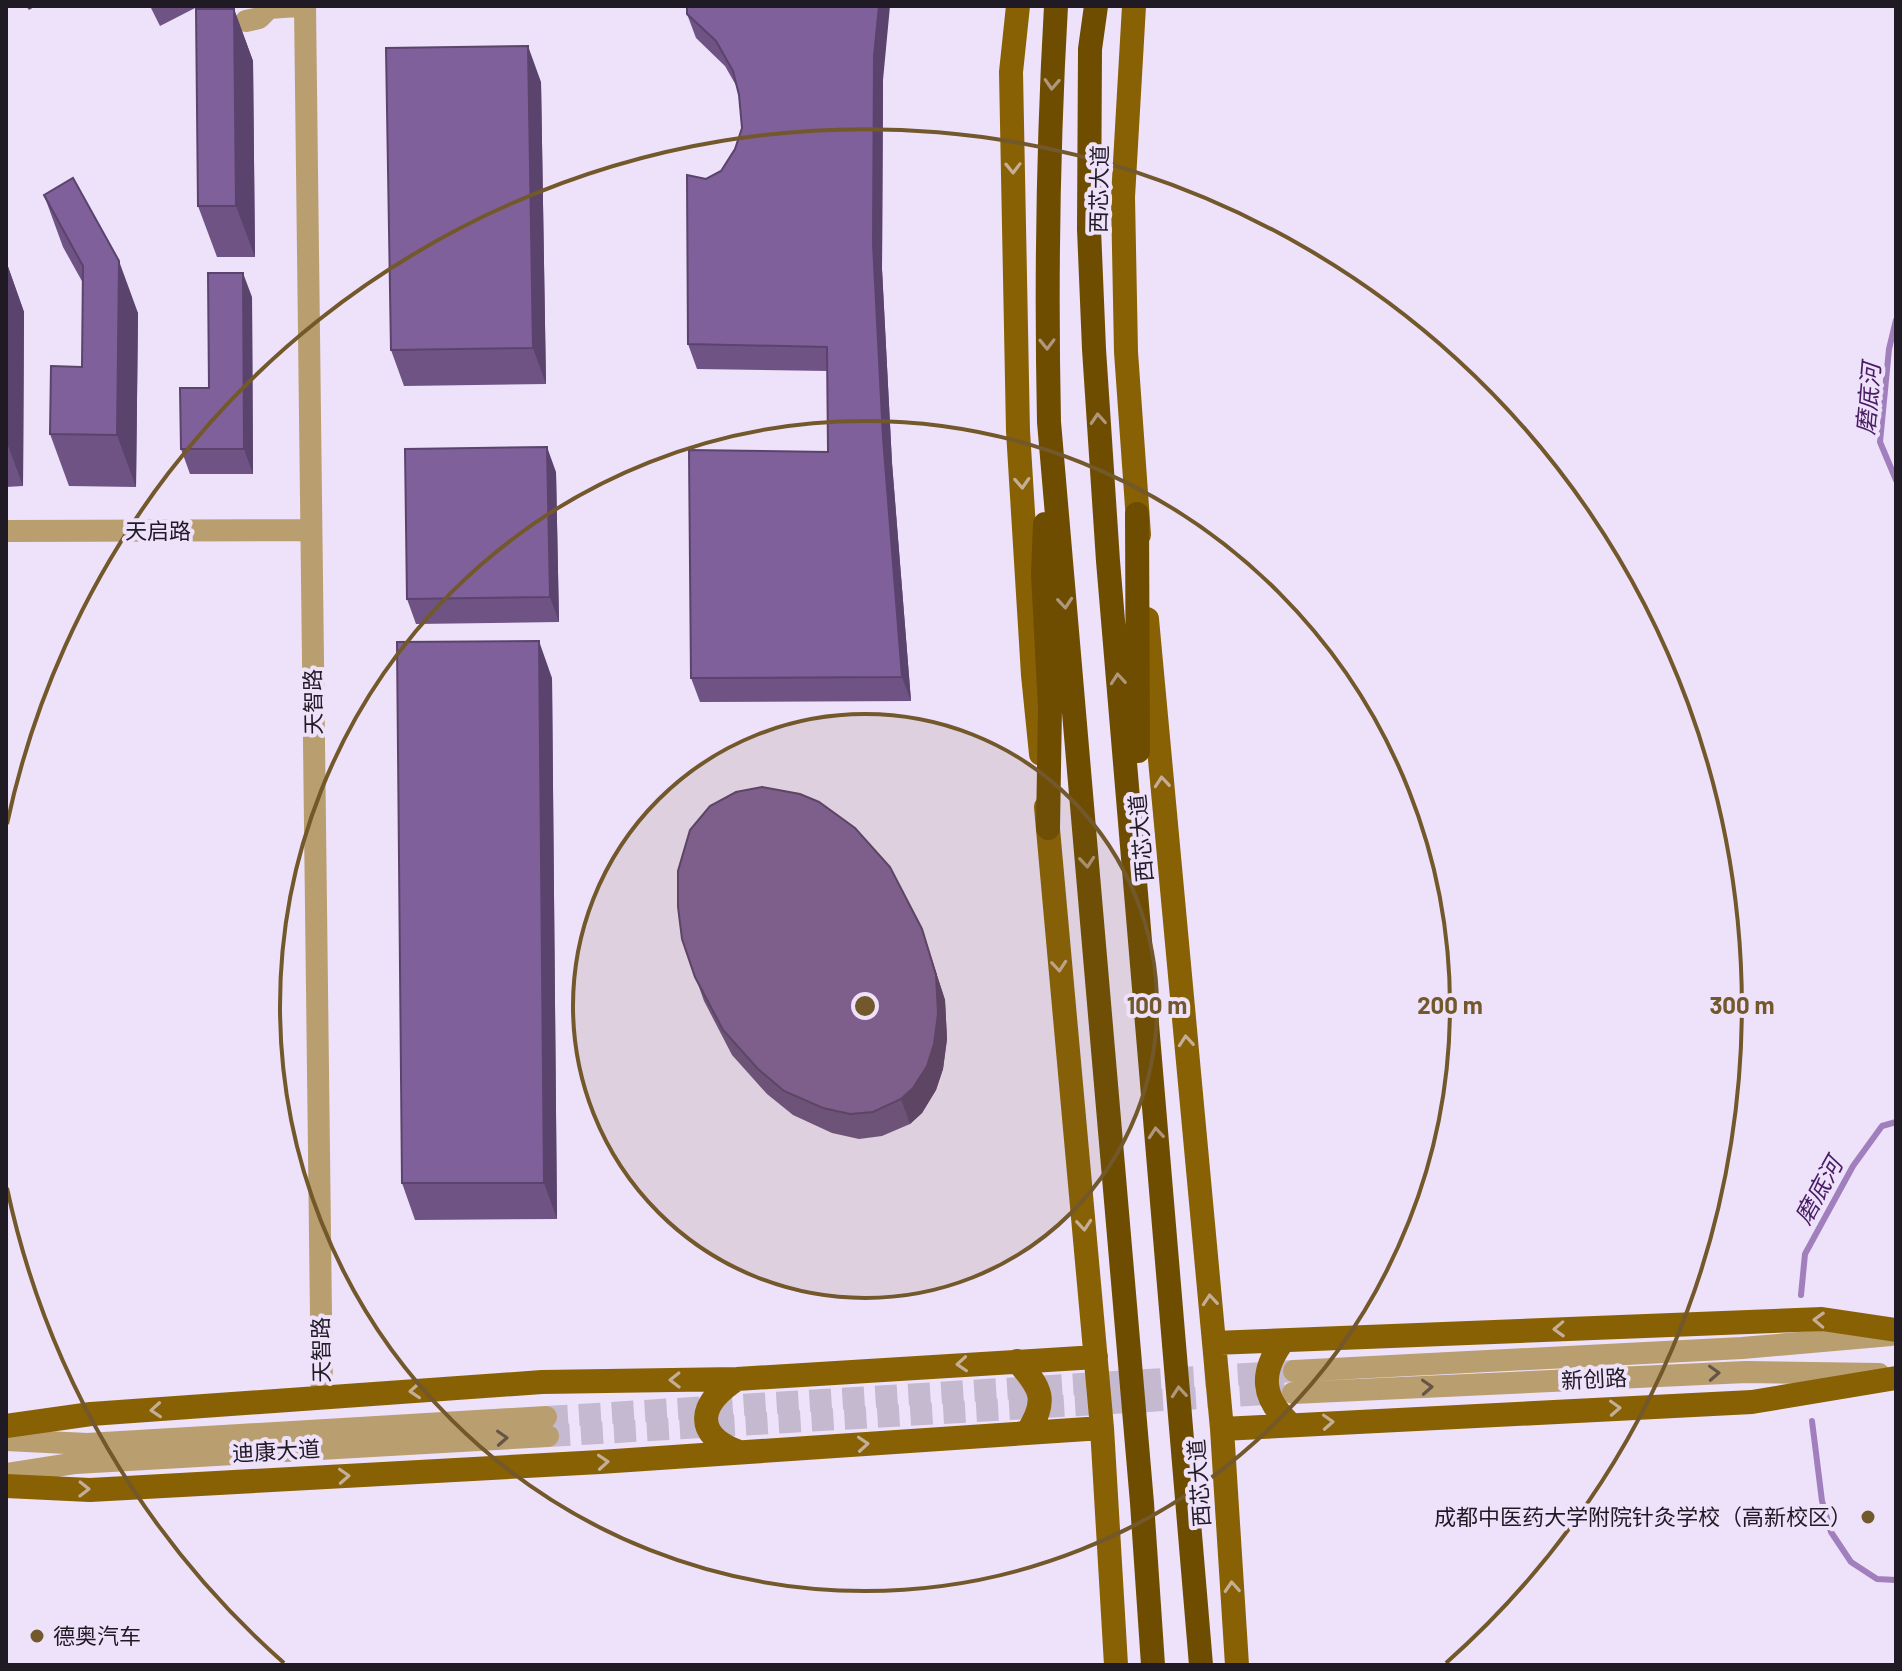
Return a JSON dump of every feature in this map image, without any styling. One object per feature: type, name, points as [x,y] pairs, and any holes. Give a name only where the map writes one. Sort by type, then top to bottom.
[{"type":"highway","points":[[1048,828],[1050,708],[1043,574],[1049,422],[1046,283],[1048,162],[1056,6]]},
{"type":"highway","name":"西芯大道","points":[[1096,6],[1090,49],[1089,229],[1094,349],[1108,561],[1201,1665]]},
{"type":"highway","points":[[1049,422],[1142,1503],[1153,1665]]},
{"type":"highway","points":[[1137,514],[1139,938]]},
{"type":"main road","points":[[1018,6],[1011,72],[1018,431],[1033,675],[1102,1428],[1116,1665]]},
{"type":"main road","name":"西芯大道","points":[[1134,6],[1123,197],[1126,352],[1137,514],[1222,1429],[1237,1665]]},
{"type":"main road","points":[[1214,1343],[1808,1320],[1896,1332]]},
{"type":"main road","points":[[1283,1341],[1269,1359],[1269,1391],[1273,1408],[1290,1424]]},
{"type":"main road","points":[[6,1426],[91,1414],[542,1382],[737,1379],[1096,1357]]},
{"type":"main road","points":[[1017,1361],[1036,1382],[1041,1397],[1038,1414],[1027,1433]]},
{"type":"main road","points":[[1222,1429],[1752,1402],[1896,1376]]},
{"type":"main road","points":[[737,1379],[719,1390],[710,1401],[706,1415],[713,1439],[739,1452]]},
{"type":"main road","points":[[6,1486],[90,1490],[600,1462],[1102,1428]]},
{"type":"street","points":[[254,26],[269,8],[297,6]]},
{"type":"street","name":"天智路","points":[[305,6],[322,1398]]},
{"type":"street","name":"天启路","points":[[6,531],[311,530]]},
{"type":"street","name":"新创路","points":[[1896,1332],[1742,1348],[1293,1382],[1746,1372],[1896,1376]]},
{"type":"street","name":"迪康大道","points":[[6,1440],[87,1444],[547,1426],[76,1463],[6,1474]]},
{"type":"building","points":[[687,6],[879,6],[874,56],[873,244],[883,438],[902,677],[691,678],[689,450],[828,452],[827,347],[688,344],[687,175],[706,179],[721,171],[735,149],[742,128],[733,71],[716,41],[687,14]]},
{"type":"building","points":[[196,9],[234,9],[236,206],[198,206]]},
{"type":"building","points":[[528,46],[533,348],[391,350],[386,48]]},
{"type":"building","points":[[73,178],[119,261],[117,435],[50,434],[51,366],[82,367],[83,266],[44,195]]},
{"type":"building","points":[[208,273],[243,273],[244,449],[181,449],[180,388],[209,388]]},
{"type":"building","points":[[547,447],[550,597],[407,599],[405,449]]},
{"type":"building","points":[[539,641],[544,1183],[402,1183],[397,642]]},
{"type":"building","points":[[762,787],[800,794],[819,802],[855,828],[890,867],[922,929],[936,975],[938,1014],[934,1044],[927,1066],[913,1088],[901,1099],[873,1112],[850,1114],[823,1108],[784,1091],[758,1069],[723,1030],[695,977],[682,939],[678,871],[690,830],[710,806],[736,792]]},
{"type":"waterway","name":"磨底河","points":[[1896,320],[1889,349],[1880,442],[1896,480]]},
{"type":"waterway","name":"磨底河","points":[[1801,1295],[1805,1254],[1853,1166],[1882,1126],[1896,1122]]},
{"type":"waterway","name":"磨底河","points":[[1812,1421],[1822,1501],[1831,1532],[1851,1562],[1877,1579],[1896,1580]]},
{"type":"tunnel","points":[[546,1417],[1294,1371]]},
{"type":"tunnel","points":[[548,1436],[1285,1393]]},
{"type":"place","name":"成都中医药大学附院针灸学校（高新校区）","points":[[1868,1517]]},
{"type":"place","name":"德奥汽车","points":[[37,1636]]}]
